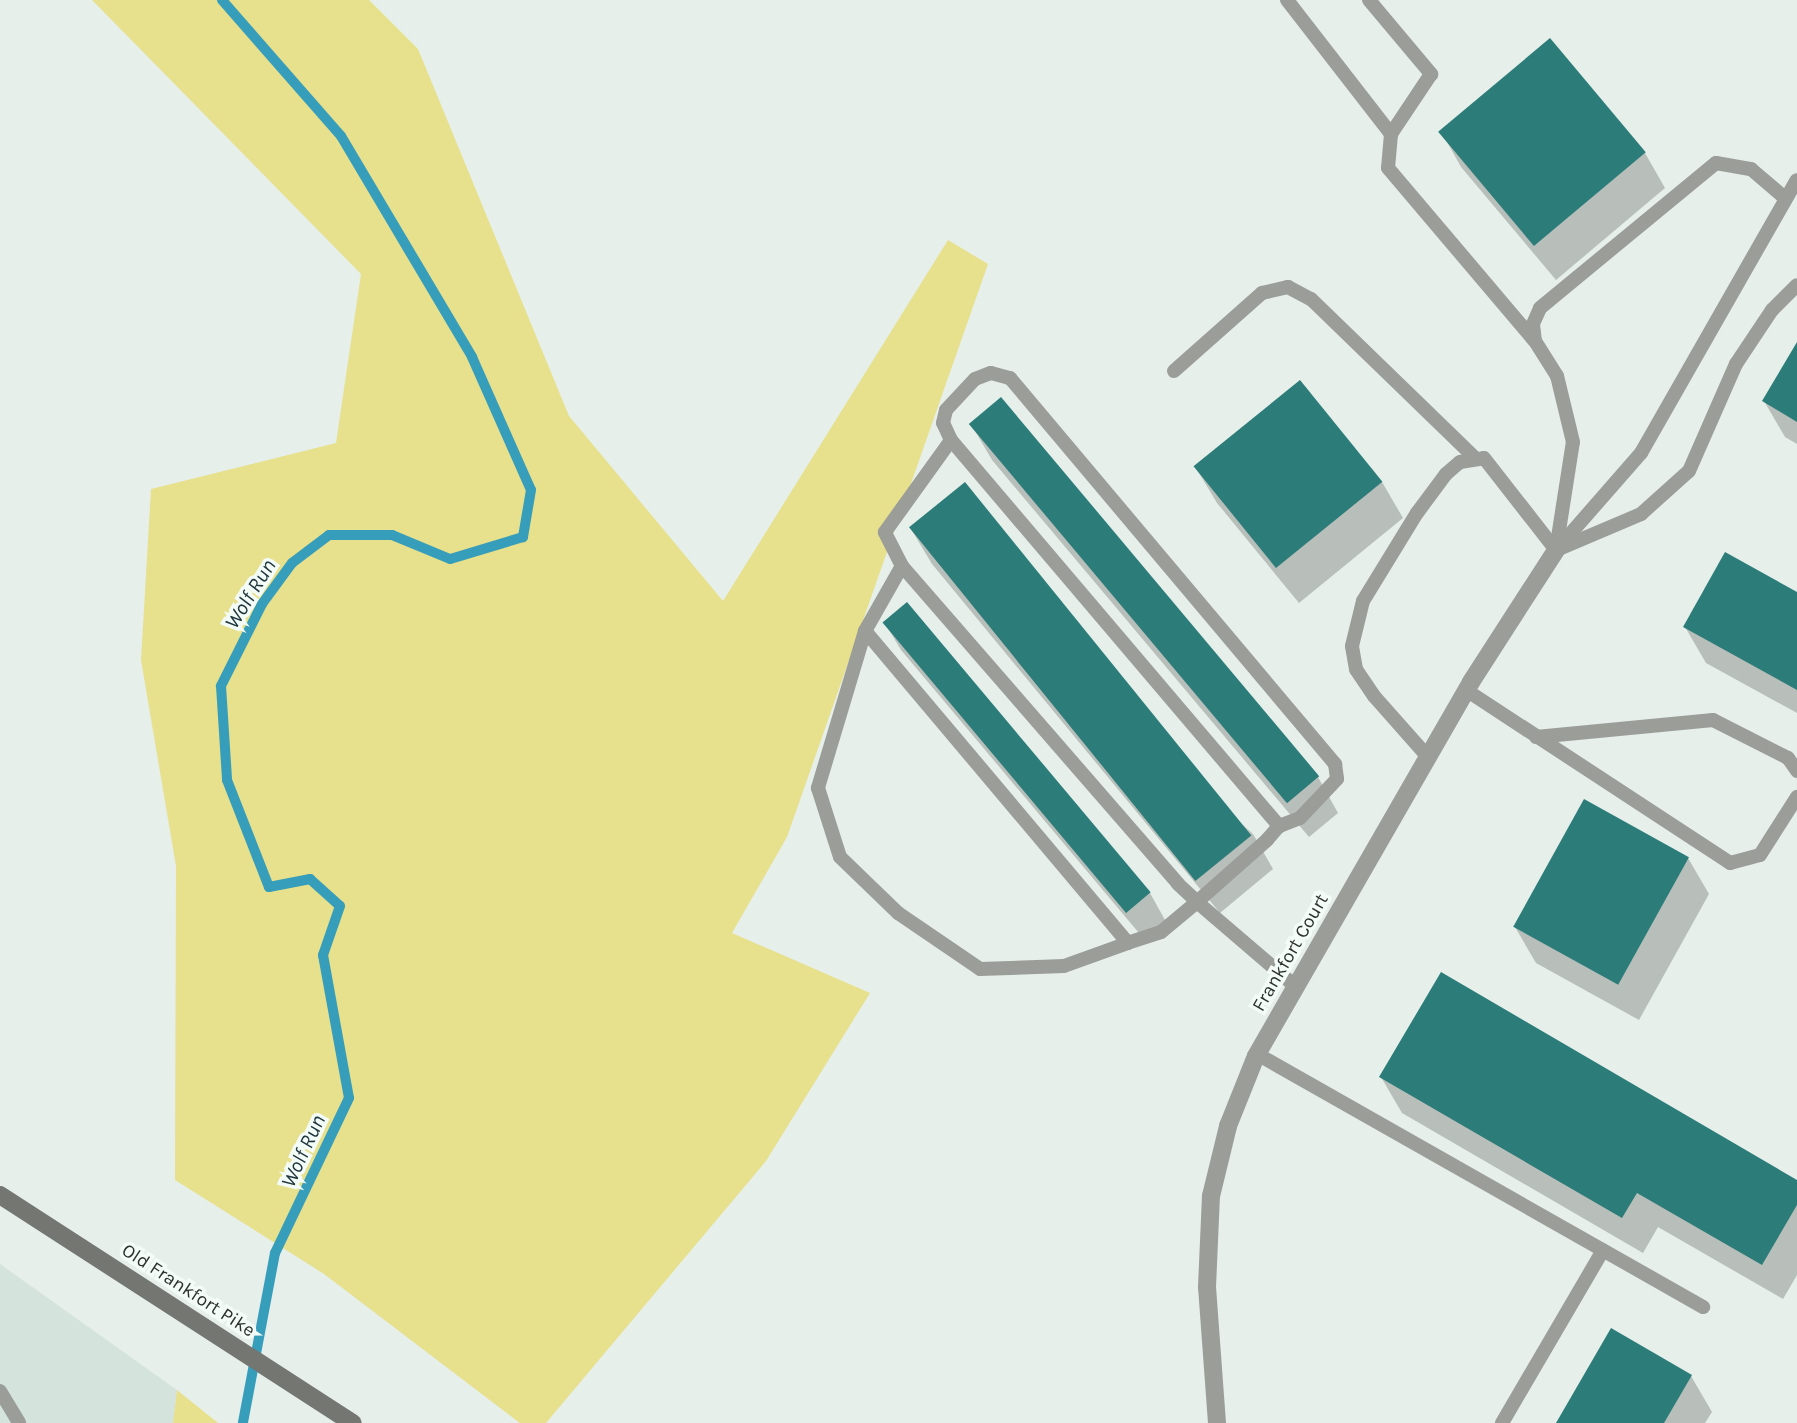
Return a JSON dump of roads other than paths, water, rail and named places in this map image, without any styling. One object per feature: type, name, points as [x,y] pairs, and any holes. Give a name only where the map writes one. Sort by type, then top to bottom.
[{"type":"main road","name":"Old Frankfort Pike","points":[[0,1195],[353,1423]]},
{"type":"street","name":"Frankfort Court","points":[[1217,1423],[1207,1287],[1211,1196],[1228,1126],[1257,1054],[1466,690],[1556,550]]},
{"type":"lane","points":[[1287,0],[1391,134]]},
{"type":"lane","points":[[1370,0],[1431,74],[1391,134],[1388,168],[1535,341],[1570,411],[1573,442],[1556,550]]},
{"type":"lane","points":[[1535,341],[1533,324],[1540,308],[1716,163],[1751,169],[1786,198]]},
{"type":"lane","points":[[1556,550],[1641,453],[1797,180]]},
{"type":"lane","points":[[1556,550],[1641,514],[1689,471],[1737,364],[1772,310],[1797,285]]},
{"type":"lane","points":[[1174,371],[1262,293],[1287,287],[1311,299],[1474,457],[1494,463],[1556,550]]},
{"type":"lane","points":[[902,566],[865,631],[818,788],[840,856],[898,913],[980,969],[1064,966],[1161,932],[1279,827],[1300,818],[1337,779],[1335,764],[1010,377],[992,373],[975,379],[946,410],[943,423],[951,440],[1279,827]]},
{"type":"lane","points":[[951,440],[886,532],[902,566],[1197,902],[1296,987]]},
{"type":"lane","points":[[1428,757],[1362,678],[1352,646],[1363,601],[1418,513],[1446,474],[1474,457]]},
{"type":"lane","points":[[865,631],[1128,943]]},
{"type":"lane","points":[[1466,690],[1730,863],[1745,864],[1760,855],[1797,797]]},
{"type":"lane","points":[[1536,737],[1713,720],[1788,758],[1797,771]]},
{"type":"lane","points":[[1257,1054],[1703,1307]]},
{"type":"lane","points":[[1502,1423],[1603,1250]]},
{"type":"lane","points":[[0,1391],[19,1423]]},
{"type":"waterway","name":"Wolf Run","points":[[222,0],[341,136],[472,357],[531,490],[523,537],[450,559],[392,535],[329,535],[292,563],[262,604],[221,686],[227,780],[269,887],[310,879],[340,906],[323,955],[349,1098],[275,1253],[243,1423]]}]
